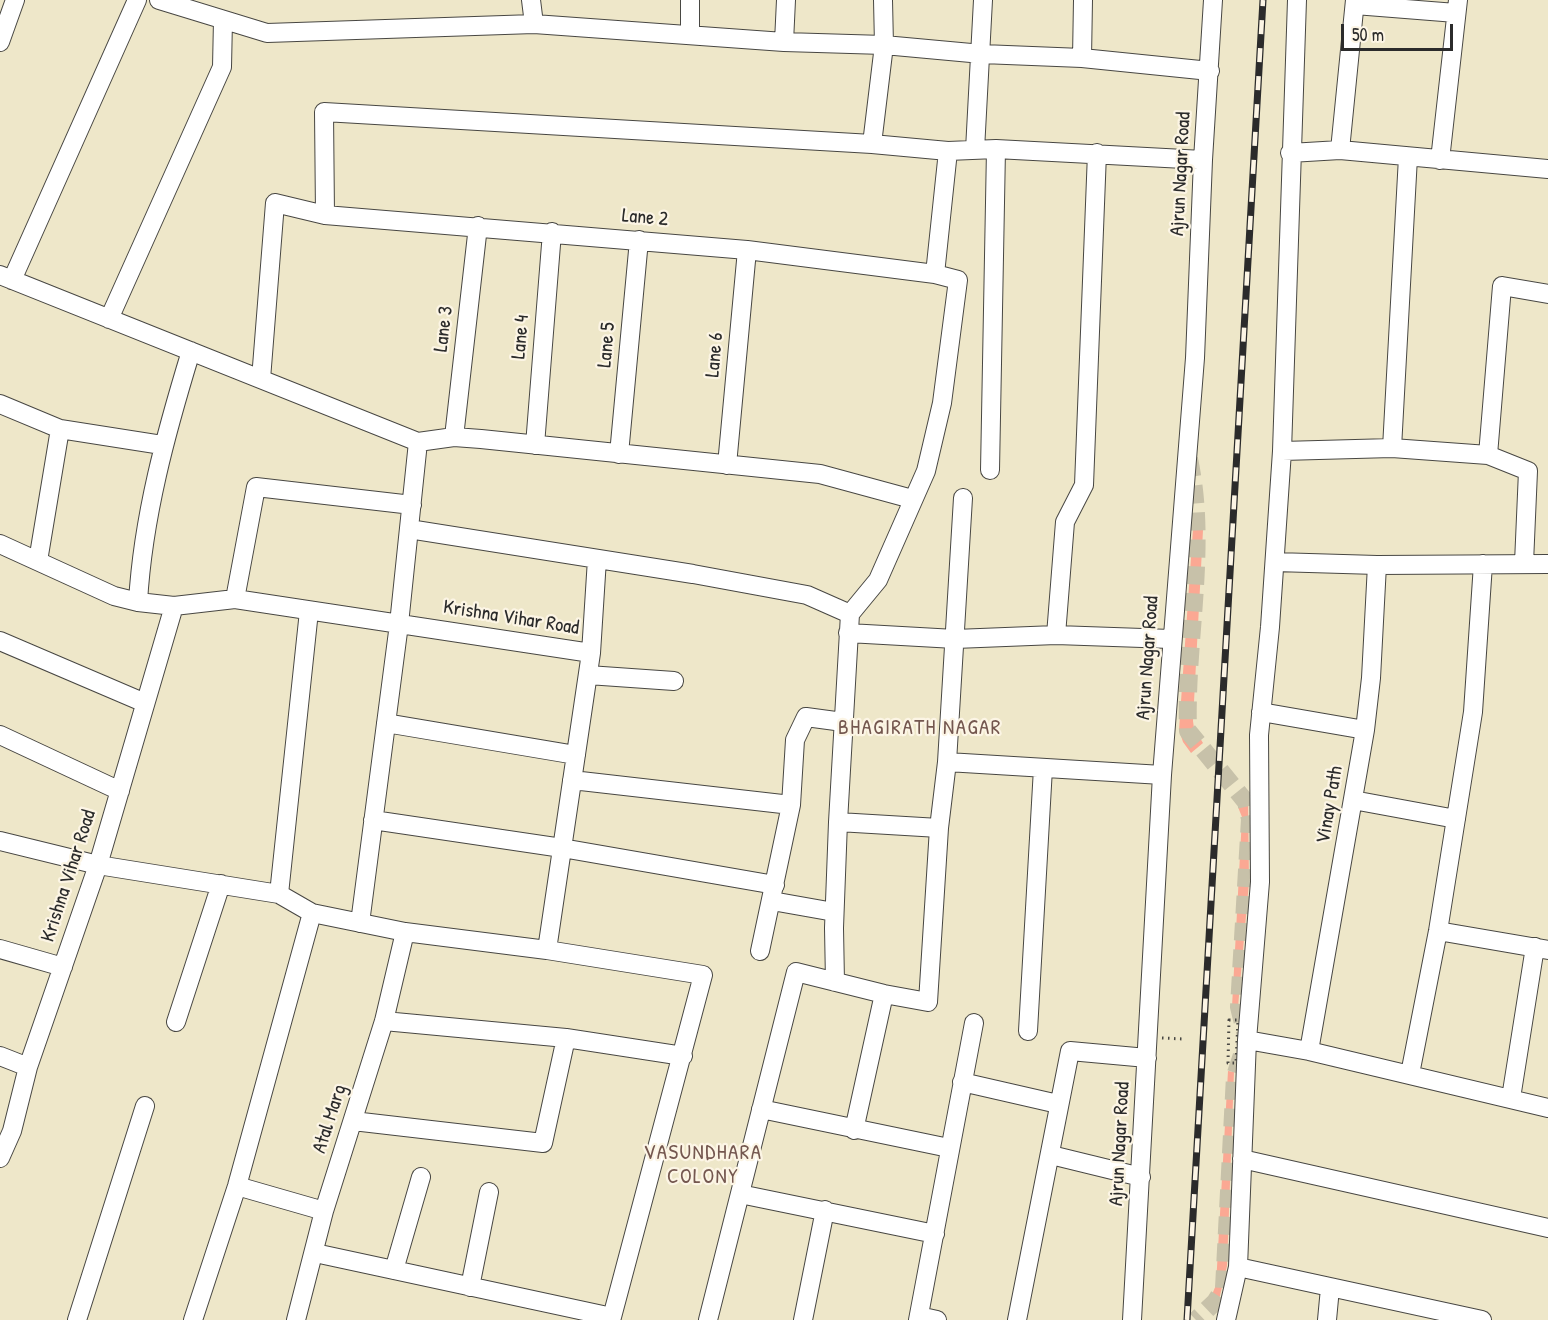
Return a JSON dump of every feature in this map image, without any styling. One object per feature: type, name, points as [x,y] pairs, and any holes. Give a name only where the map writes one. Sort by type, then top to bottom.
[{"type":"street","points":[[137,0],[6,278],[418,442],[454,437],[819,474],[912,499],[878,580],[850,614],[834,912],[835,982]]},
{"type":"street","points":[[159,0],[267,33],[534,24],[784,42],[884,45],[982,54],[1082,58],[1210,71]]},
{"type":"street","points":[[531,0],[534,24]]},
{"type":"street","points":[[690,0],[690,35]]},
{"type":"street","points":[[784,42],[786,0]]},
{"type":"street","points":[[872,144],[884,45],[883,0]]},
{"type":"street","points":[[975,150],[982,54],[983,0]]},
{"type":"street","points":[[1082,58],[1083,0]]},
{"type":"street","name":"Ajrun Nagar Road","points":[[1132,1320],[1162,775],[1195,358],[1203,160],[1213,0]]},
{"type":"street","points":[[1226,1320],[1238,1267],[1247,1040],[1260,882],[1258,735],[1275,562],[1282,451],[1290,153],[1297,0]]},
{"type":"street","points":[[1340,150],[1355,2],[1457,7],[1440,160]]},
{"type":"street","points":[[0,42],[9,3]]},
{"type":"street","points":[[109,319],[222,67],[223,20]]},
{"type":"street","points":[[325,215],[324,112],[872,144],[948,151],[996,149],[1203,160]]},
{"type":"street","points":[[990,470],[996,149]]},
{"type":"street","points":[[1290,153],[1340,150],[1548,169]]},
{"type":"street","points":[[935,274],[948,151]]},
{"type":"street","points":[[1056,635],[1065,522],[1084,486],[1097,153]]},
{"type":"street","points":[[1392,448],[1408,157]]},
{"type":"street","name":"Lane 2","points":[[261,379],[275,203],[325,215],[552,232],[747,250],[935,274],[958,280],[942,403],[926,471],[912,499]]},
{"type":"street","name":"Lane 3","points":[[454,437],[478,226]]},
{"type":"street","name":"Lane 4","points":[[535,445],[552,232]]},
{"type":"street","name":"Lane 5","points":[[619,454],[639,240]]},
{"type":"street","name":"Lane 6","points":[[727,465],[747,250]]},
{"type":"street","points":[[1488,455],[1502,286],[1548,294]]},
{"type":"street","points":[[138,602],[140,568],[162,445],[191,351]]},
{"type":"street","points":[[0,404],[60,429],[162,445]]},
{"type":"street","points":[[38,561],[60,429]]},
{"type":"street","points":[[360,923],[399,624],[418,442]]},
{"type":"street","points":[[1282,451],[1392,448],[1488,455],[1528,471],[1524,563]]},
{"type":"street","points":[[235,599],[255,487],[411,505]]},
{"type":"street","points":[[708,1320],[796,972],[884,994],[928,1002],[939,828],[947,762],[963,498]]},
{"type":"street","points":[[409,529],[807,596],[850,614]]},
{"type":"street","name":"Krishna Vihar Road","points":[[0,544],[114,597],[138,602],[174,606],[235,599],[591,653]]},
{"type":"street","points":[[547,950],[591,653],[597,559]]},
{"type":"street","points":[[1275,562],[1377,565],[1548,564]]},
{"type":"street","points":[[1410,1074],[1438,931],[1473,712],[1483,564]]},
{"type":"street","name":"Vinay Path","points":[[1309,1051],[1365,730],[1372,668],[1377,565]]},
{"type":"street","name":"Krishna Vihar Road","points":[[0,1158],[12,1131],[28,1067],[98,865],[174,606]]},
{"type":"street","points":[[279,894],[309,611]]},
{"type":"street","points":[[848,633],[955,639],[1056,635],[1171,639]]},
{"type":"street","points":[[0,641],[146,703]]},
{"type":"street","points":[[588,675],[674,681]]},
{"type":"street","points":[[1261,712],[1365,730]]},
{"type":"street","points":[[760,951],[791,805],[795,740],[806,717],[843,722]]},
{"type":"street","points":[[386,723],[576,755]]},
{"type":"street","points":[[0,735],[120,791]]},
{"type":"street","points":[[947,762],[1162,775]]},
{"type":"street","points":[[1028,1031],[1043,768]]},
{"type":"street","points":[[572,780],[791,805]]},
{"type":"street","points":[[1353,800],[1456,819]]},
{"type":"street","points":[[373,820],[562,848],[773,893],[834,912]]},
{"type":"street","points":[[838,822],[939,828]]},
{"type":"street","points":[[0,841],[98,865],[279,894],[312,913],[405,932],[547,950],[704,975],[612,1317],[315,1252]]},
{"type":"street","points":[[176,1022],[221,884]]},
{"type":"street","points":[[194,1320],[237,1186],[312,913]]},
{"type":"street","points":[[1438,931],[1541,948],[1510,1098]]},
{"type":"street","name":"Atal Marg","points":[[296,1320],[324,1211],[384,1021],[405,932]]},
{"type":"street","points":[[0,949],[63,967]]},
{"type":"street","points":[[854,1130],[884,994]]},
{"type":"street","points":[[384,1021],[566,1038],[683,1056]]},
{"type":"street","points":[[937,1320],[918,1318],[974,1023]]},
{"type":"street","points":[[353,1121],[543,1143],[566,1038]]},
{"type":"street","points":[[1247,1040],[1309,1051],[1548,1107]]},
{"type":"street","points":[[1017,1320],[1070,1051],[1147,1058]]},
{"type":"street","points":[[0,1056],[28,1067]]},
{"type":"street","points":[[962,1082],[1058,1104]]},
{"type":"street","points":[[77,1320],[146,1106]]},
{"type":"street","points":[[762,1109],[949,1149]]},
{"type":"street","points":[[1050,1155],[1141,1177]]},
{"type":"street","points":[[1242,1160],[1548,1228]]},
{"type":"street","points":[[394,1270],[421,1177]]},
{"type":"street","points":[[237,1186],[324,1211]]},
{"type":"street","points":[[470,1287],[489,1192]]},
{"type":"street","points":[[740,1194],[935,1234]]},
{"type":"street","points":[[803,1320],[825,1210]]},
{"type":"street","points":[[1238,1267],[1439,1315],[1482,1320]]},
{"type":"street","points":[[1327,1320],[1330,1288]]},
{"type":"path","points":[[1228,1063],[1229,1020]]},
{"type":"building","points":[[1193,529],[1203,530],[1193,721],[1194,728],[1203,743],[1191,753],[1183,742],[1179,730]]},
{"type":"building","points":[[1248,798],[1249,882],[1238,1007],[1232,1007],[1242,817],[1238,807]]},
{"type":"building","points":[[1228,1071],[1234,1072],[1227,1266],[1218,1304],[1211,1297],[1216,1285]]},
{"type":"tunnel","points":[[1189,459],[1194,493],[1196,560],[1188,731],[1246,802],[1250,819],[1239,1007],[1247,1040],[1235,1076],[1224,1288],[1215,1302],[1196,1320]]},
{"type":"railway","points":[[1187,1320],[1263,0]]},
{"type":"district","name":"BHAGIRATH NAGAR","points":[[920,728]]},
{"type":"district","name":"VASUNDHARA COLONY","points":[[703,1165]]}]
